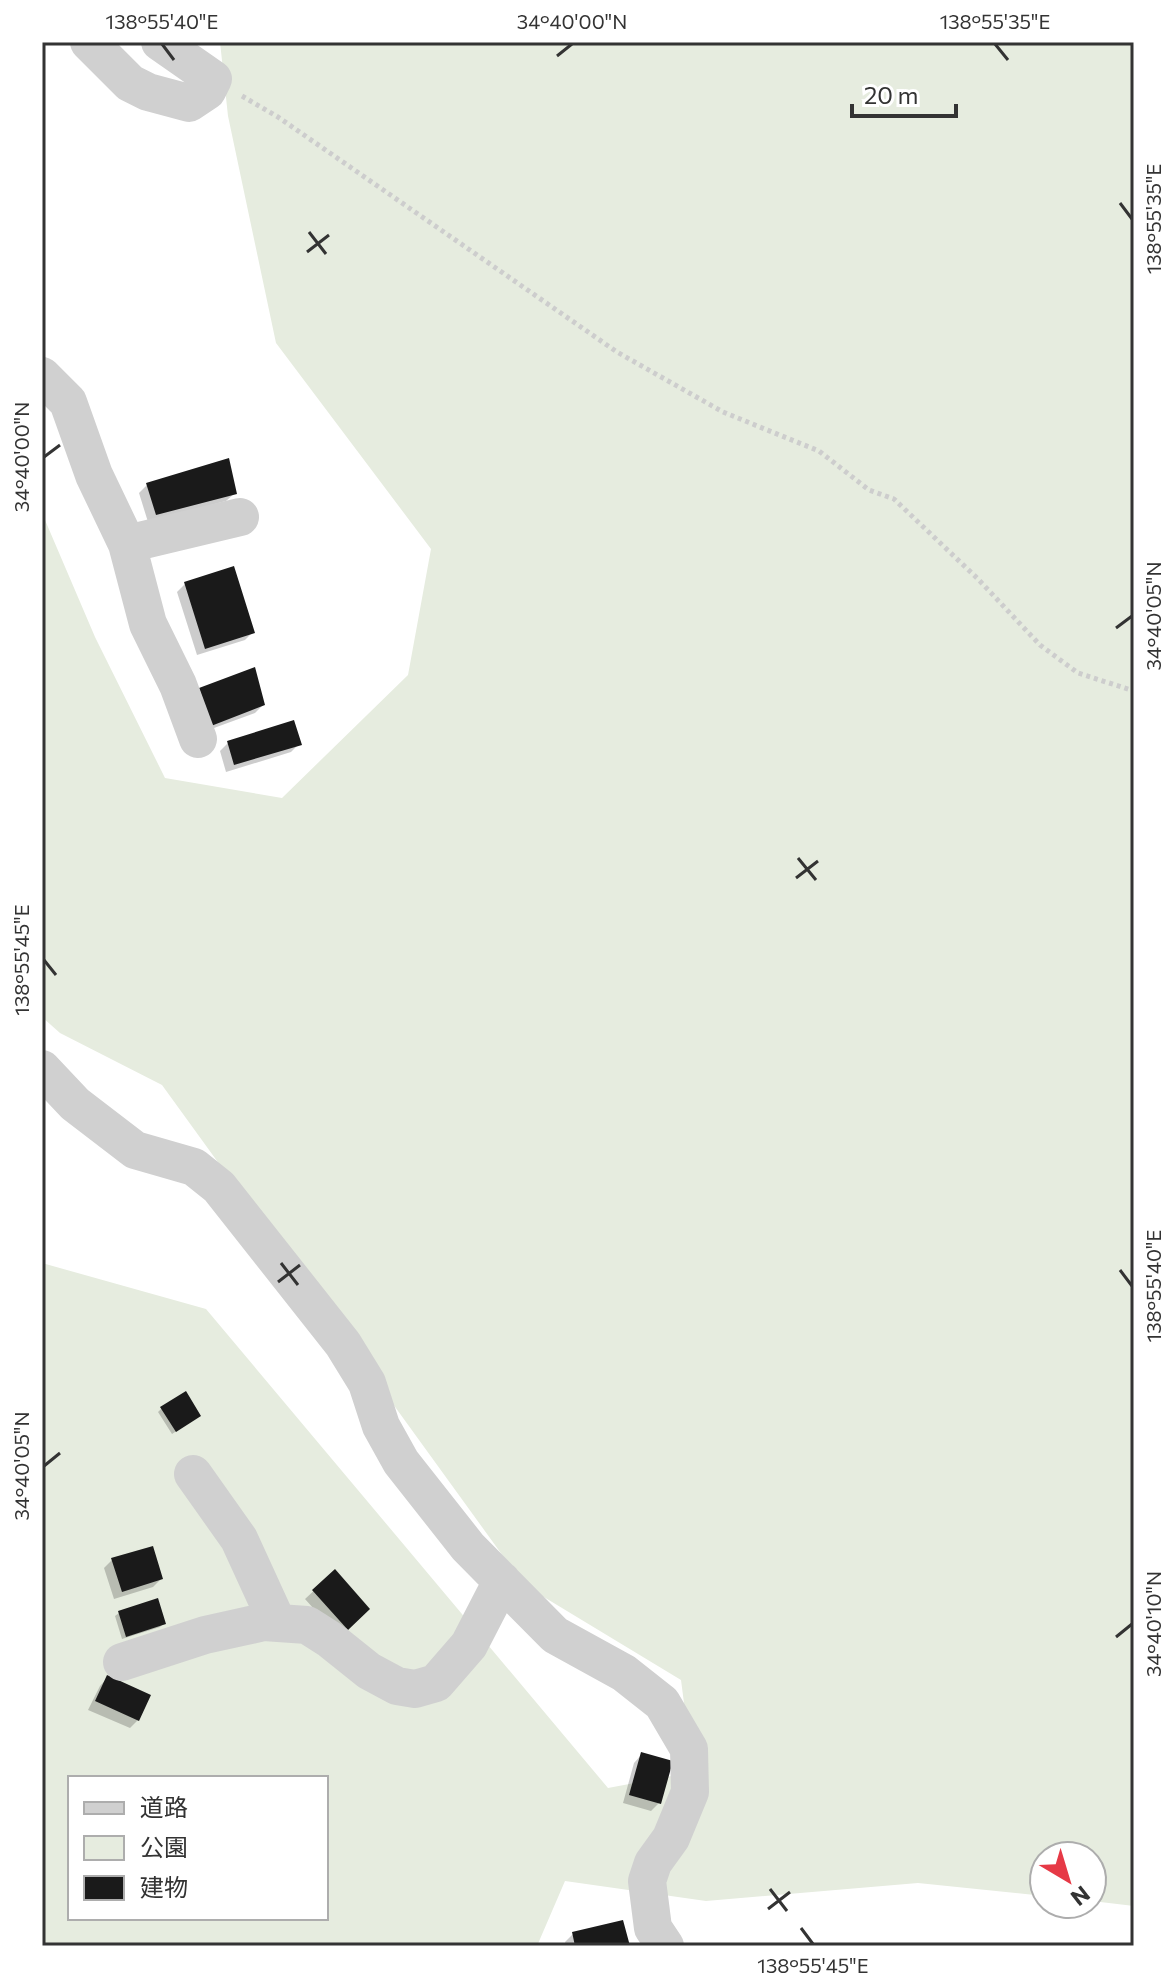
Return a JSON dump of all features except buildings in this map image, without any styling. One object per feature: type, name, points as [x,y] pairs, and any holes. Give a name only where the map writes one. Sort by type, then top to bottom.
[{"type":"street","points":[[89,42],[130,83],[148,92],[189,103],[207,91],[213,79],[160,42]]},
{"type":"street","points":[[42,376],[68,402],[94,475],[127,544],[148,624],[178,685],[198,739]]},
{"type":"street","points":[[127,544],[240,517]]},
{"type":"street","points":[[42,1069],[75,1104],[135,1150],[194,1167],[219,1187],[343,1344],[367,1383],[381,1426],[401,1462],[468,1547],[555,1635],[624,1673],[662,1703],[689,1749],[690,1792],[671,1838],[653,1863],[647,1881],[653,1928],[665,1946]]},
{"type":"street","points":[[193,1474],[239,1539],[277,1622]]},
{"type":"street","points":[[122,1662],[205,1635],[277,1622],[307,1625],[369,1671],[397,1686],[415,1689],[436,1683],[469,1645],[502,1581]]},
{"type":"path","points":[[213,79],[278,117],[617,352],[723,412],[819,451],[869,490],[894,499],[977,578],[1040,645],[1078,673],[1134,691]]},
{"type":"green space","points":[[220,42],[1134,42],[1134,1906],[1108,1903],[1108,1840],[1028,1840],[1028,1894],[918,1883],[706,1901],[565,1881],[537,1946],[42,1946],[42,1263],[206,1309],[608,1788],[693,1772],[681,1680],[524,1585],[162,1085],[60,1033],[42,1017],[42,513],[95,637],[165,778],[282,798],[408,675],[431,549],[276,343],[228,116]]}]
